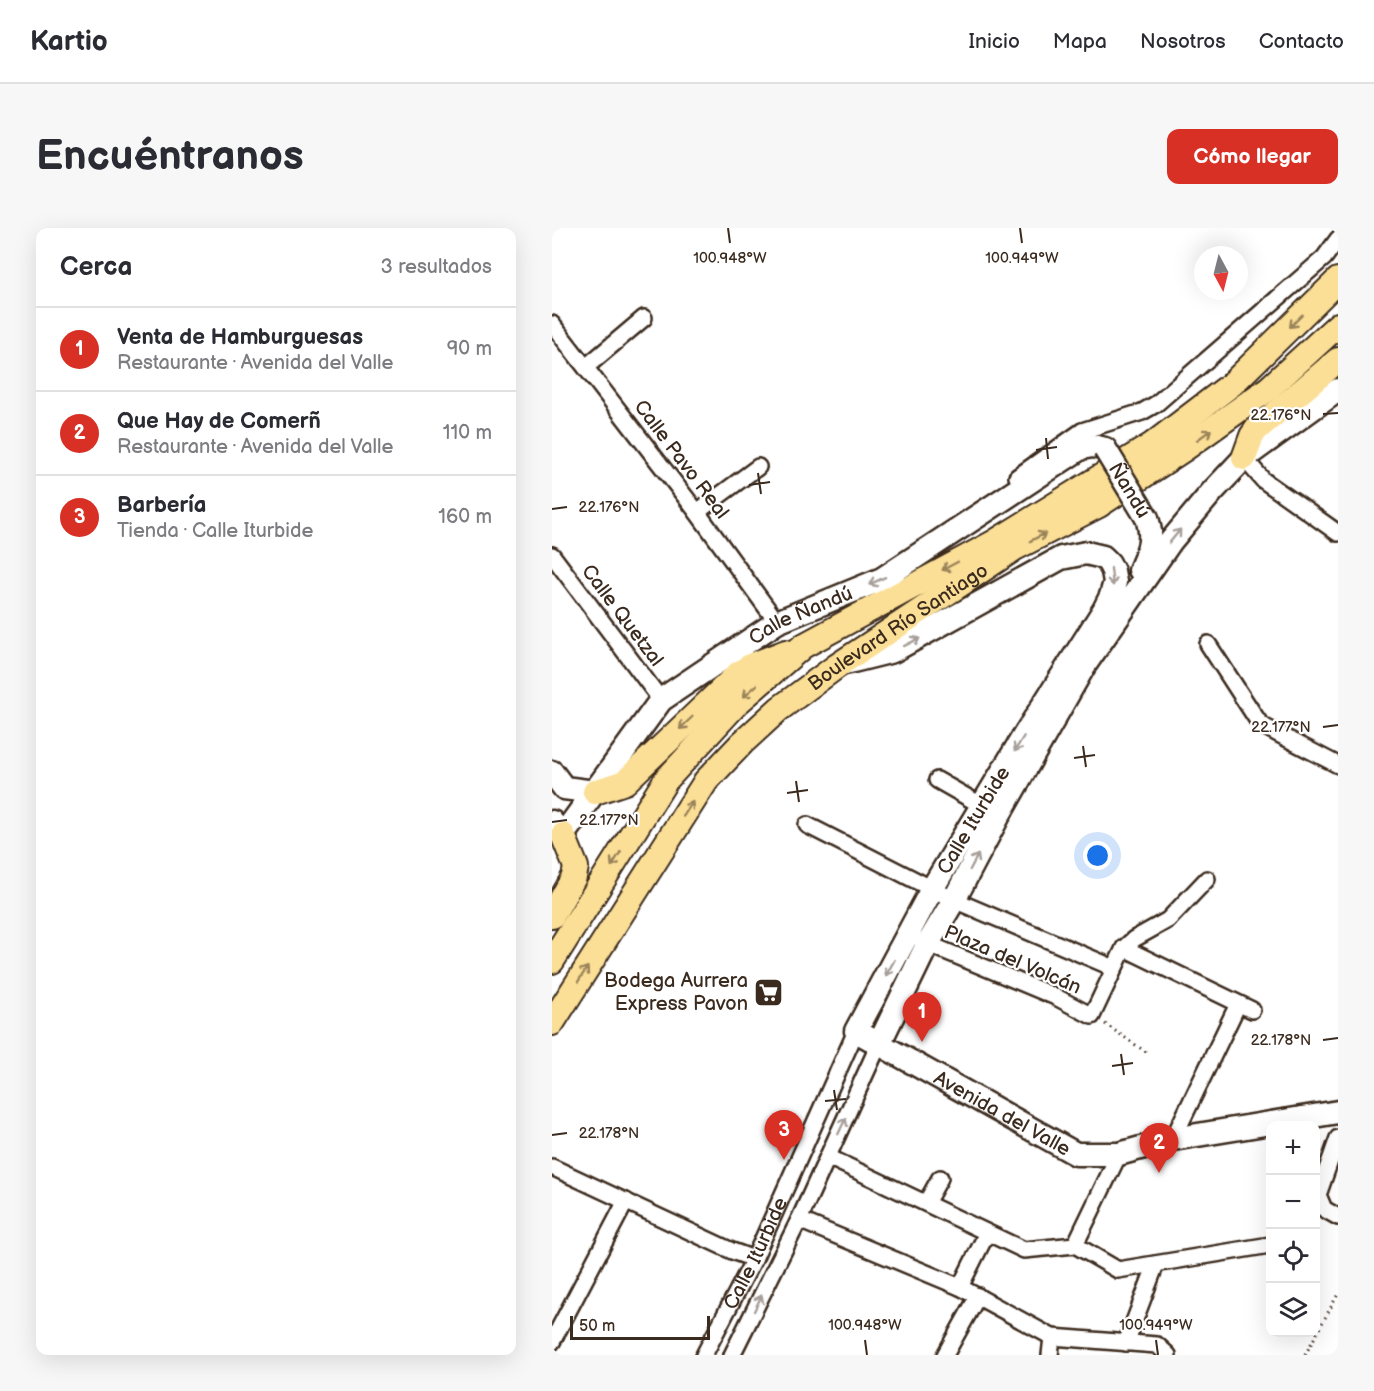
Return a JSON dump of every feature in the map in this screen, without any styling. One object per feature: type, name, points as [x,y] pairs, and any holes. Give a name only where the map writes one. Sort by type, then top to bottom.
[{"type":"main road","name":"Boulevard Río Santiago","points":[[552,961],[666,780],[737,703],[803,646],[995,542],[1152,445],[1232,384],[1338,280]]},
{"type":"main road","name":"Boulevard Río Santiago","points":[[552,1023],[706,781],[779,709],[837,666],[1015,548],[1099,505],[1184,449],[1268,389],[1338,325]]},
{"type":"main road","points":[[1244,458],[1257,429],[1338,360]]},
{"type":"main road","points":[[595,792],[625,782],[739,672],[803,646]]},
{"type":"main road","points":[[552,916],[574,877],[576,867],[556,836]]},
{"type":"street","points":[[991,508],[1001,491],[1009,484],[1082,431],[1142,412],[1156,404],[1324,258],[1338,239]]},
{"type":"street","points":[[585,367],[644,318]]},
{"type":"street","name":"Calle Pavo Real","points":[[552,324],[697,512],[777,622]]},
{"type":"street","name":"Calle Iturbide","points":[[1111,615],[1130,600],[1171,541],[1244,458],[1338,390]]},
{"type":"street","name":"Calle Ñandú","points":[[556,836],[595,792],[661,700],[777,622],[882,579],[1082,448],[1093,446],[1105,449]]},
{"type":"street","name":"Ñandú","points":[[1105,449],[1147,518],[1151,531],[1150,543],[1130,600]]},
{"type":"street","points":[[1244,458],[1263,480],[1338,533]]},
{"type":"street","points":[[697,512],[758,466]]},
{"type":"street","name":"Calle Iturbide","points":[[732,1355],[800,1220],[879,1044],[918,940],[932,889],[991,810],[1084,666],[1111,615],[1115,582],[1110,563],[1095,554],[1075,555],[1046,566],[944,625],[893,651],[837,666]]},
{"type":"street","name":"Calle Quetzal","points":[[552,555],[661,700]]},
{"type":"street","points":[[1208,644],[1258,721],[1265,728],[1338,765]]},
{"type":"street","points":[[552,772],[568,790],[595,792]]},
{"type":"street","points":[[937,780],[991,810]]},
{"type":"street","name":"Calle Iturbide","points":[[704,1355],[753,1259],[856,1031],[918,940],[954,900],[991,810]]},
{"type":"street","name":"Plaza del Volcán","points":[[807,825],[954,900],[1114,968],[1092,1016],[1056,997],[918,940]]},
{"type":"street","points":[[1114,968],[1124,948],[1134,939],[1168,920],[1208,879]]},
{"type":"street","points":[[1124,948],[1245,1007],[1173,1139]]},
{"type":"street","name":"Avenida del Valle","points":[[856,1031],[1076,1154],[1119,1154],[1173,1139],[1338,1112]]},
{"type":"street","points":[[1338,1138],[1318,1195],[1324,1209],[1338,1217]]},
{"type":"street","points":[[1075,1245],[1119,1154]]},
{"type":"street","points":[[828,1156],[1024,1250],[1075,1245],[1118,1270],[1266,1246]]},
{"type":"street","points":[[552,1167],[753,1259]]},
{"type":"street","points":[[926,1203],[940,1178]]},
{"type":"street","points":[[552,1342],[626,1201]]},
{"type":"street","points":[[800,1220],[960,1287],[1052,1337],[1157,1345],[1168,1355]]},
{"type":"street","points":[[960,1287],[987,1233]]},
{"type":"street","points":[[1126,1343],[1156,1264]]},
{"type":"street","points":[[945,1355],[978,1296]]},
{"type":"street","points":[[1050,1355],[1052,1337]]},
{"type":"path","points":[[1092,1016],[1146,1052]]},
{"type":"path","points":[[1305,1355],[1338,1294]]},
{"type":"place","name":"Bodega Aurrera Express Pavon","points":[[769,992]]},
{"type":"place","name":"Venta de Hamburguesas","points":[[922,1042]]},
{"type":"place","name":"Barbería","points":[[784,1160]]},
{"type":"place","name":"Que Hay de Comerñ","points":[[1159,1173]]}]
